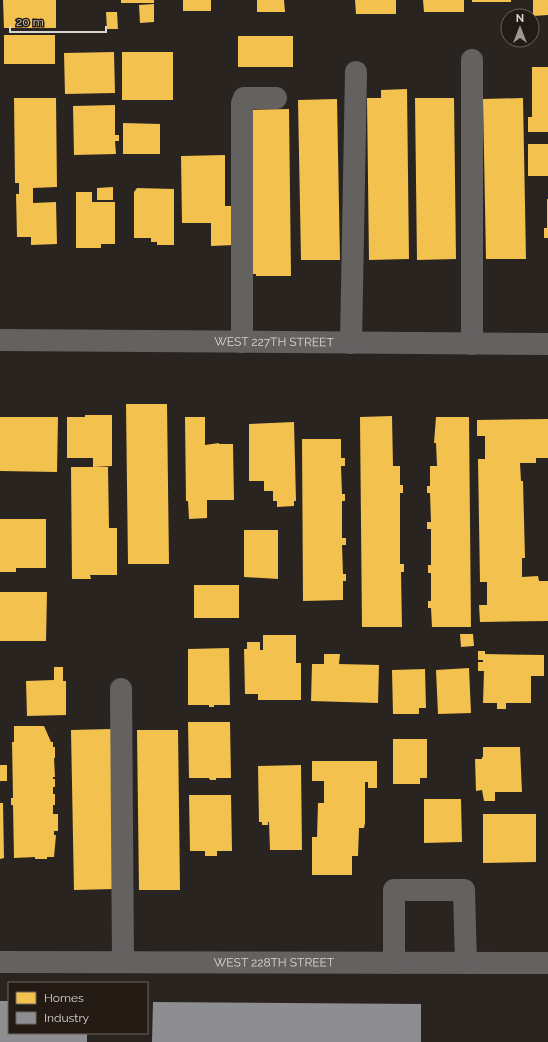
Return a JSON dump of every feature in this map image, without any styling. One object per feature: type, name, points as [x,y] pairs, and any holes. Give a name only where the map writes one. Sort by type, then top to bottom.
[{"type":"street","points":[[472,60],[472,344]]},
{"type":"street","points":[[351,343],[356,72]]},
{"type":"street","points":[[242,342],[242,103],[244,98],[276,98]]},
{"type":"street","name":"WEST 227TH STREET","points":[[0,340],[548,344]]},
{"type":"street","points":[[121,689],[123,962]]},
{"type":"street","points":[[394,963],[394,890],[464,890],[466,963]]},
{"type":"street","name":"WEST 228TH STREET","points":[[0,962],[548,963]]},
{"type":"building: Homes","points":[[3,0],[56,0],[56,28],[4,28]]},
{"type":"building: Homes","points":[[121,0],[154,0],[154,3],[121,3]]},
{"type":"building: Homes","points":[[183,0],[211,0],[211,11],[183,11]]},
{"type":"building: Homes","points":[[257,0],[284,0],[285,12],[257,12]]},
{"type":"building: Homes","points":[[355,0],[396,0],[396,14],[356,14]]},
{"type":"building: Homes","points":[[423,0],[464,0],[464,12],[424,12]]},
{"type":"building: Homes","points":[[472,0],[511,0],[511,2],[472,2]]},
{"type":"building: Homes","points":[[533,0],[548,0],[548,15],[540,16],[540,8],[533,8]]},
{"type":"building: Homes","points":[[154,4],[154,22],[140,23],[139,5]]},
{"type":"building: Homes","points":[[106,12],[117,12],[118,29],[107,29]]},
{"type":"building: Homes","points":[[4,35],[55,35],[55,64],[4,64]]},
{"type":"building: Homes","points":[[238,36],[293,36],[293,67],[238,67]]},
{"type":"building: Homes","points":[[114,52],[115,93],[65,94],[64,53]]},
{"type":"building: Homes","points":[[122,52],[173,52],[173,100],[122,100]]},
{"type":"building: Homes","points":[[532,67],[548,67],[548,132],[528,132],[528,117],[532,117]]},
{"type":"building: Homes","points":[[407,89],[409,259],[369,260],[367,98],[381,98],[381,90]]},
{"type":"building: Homes","points":[[14,98],[56,98],[57,187],[33,188],[33,203],[56,202],[57,244],[31,245],[31,237],[17,237],[16,194],[19,194],[19,183],[15,183]]},
{"type":"building: Homes","points":[[415,98],[454,98],[456,259],[417,260]]},
{"type":"building: Homes","points":[[523,98],[526,259],[486,259],[483,99]]},
{"type":"building: Homes","points":[[337,99],[340,260],[301,260],[298,100]]},
{"type":"building: Homes","points":[[115,105],[115,135],[119,135],[119,141],[115,141],[116,154],[74,155],[73,106]]},
{"type":"building: Homes","points":[[289,109],[291,276],[256,276],[256,274],[249,274],[247,110]]},
{"type":"building: Homes","points":[[123,123],[160,124],[160,154],[123,154]]},
{"type":"building: Homes","points":[[528,144],[548,144],[548,176],[528,176]]},
{"type":"building: Homes","points":[[225,155],[225,206],[233,206],[234,245],[211,246],[211,223],[182,223],[181,156]]},
{"type":"building: Homes","points":[[113,187],[113,200],[97,200],[97,188]]},
{"type":"building: Homes","points":[[137,188],[174,189],[174,245],[157,245],[157,242],[151,242],[151,238],[134,238],[134,192]]},
{"type":"building: Homes","points":[[76,192],[92,192],[92,202],[115,202],[115,244],[101,244],[101,248],[76,248]]},
{"type":"building: Homes","points":[[547,199],[548,238],[544,238],[544,228],[547,228]]},
{"type":"building: Homes","points":[[126,404],[167,404],[169,564],[128,564]]},
{"type":"building: Homes","points":[[85,415],[112,415],[112,466],[93,467],[93,458],[67,458],[67,417],[85,417]]},
{"type":"building: Homes","points":[[392,416],[393,466],[400,466],[400,485],[403,485],[403,493],[400,493],[400,564],[404,564],[404,572],[401,572],[402,627],[362,627],[360,417]]},
{"type":"building: Homes","points":[[0,417],[58,417],[57,472],[0,471]]},
{"type":"building: Homes","points":[[185,417],[205,417],[205,445],[219,443],[233,444],[234,500],[207,500],[207,518],[189,519],[188,501],[186,501]]},
{"type":"building: Homes","points":[[436,417],[469,417],[471,627],[432,627],[431,608],[428,608],[428,601],[431,601],[431,573],[428,573],[428,565],[431,565],[431,529],[427,529],[427,522],[431,522],[430,493],[427,493],[427,486],[430,486],[430,466],[437,466],[436,443],[434,443]]},
{"type":"building: Homes","points":[[548,419],[548,458],[536,458],[536,463],[520,463],[521,481],[523,481],[525,558],[522,558],[522,577],[538,576],[539,581],[548,581],[548,621],[480,622],[479,605],[487,605],[487,582],[480,582],[478,459],[485,459],[485,436],[477,436],[477,420]]},
{"type":"building: Homes","points":[[294,422],[296,501],[294,501],[294,506],[277,507],[277,501],[273,501],[273,491],[264,491],[264,481],[249,481],[249,424]]},
{"type":"building: Homes","points":[[302,439],[341,439],[341,458],[345,458],[345,466],[341,466],[342,494],[345,494],[345,501],[342,501],[342,538],[346,538],[346,545],[342,545],[343,574],[346,574],[346,581],[343,581],[343,600],[303,601]]},
{"type":"building: Homes","points":[[71,467],[108,467],[109,528],[117,528],[117,575],[90,575],[91,579],[72,579]]},
{"type":"building: Homes","points":[[0,519],[46,519],[46,568],[16,568],[16,572],[0,572]]},
{"type":"building: Homes","points":[[244,530],[278,530],[278,579],[244,577]]},
{"type":"building: Homes","points":[[194,585],[239,585],[239,618],[194,618]]},
{"type":"building: Homes","points":[[0,592],[47,592],[46,641],[0,641]]},
{"type":"building: Homes","points":[[460,634],[473,634],[474,646],[461,647]]},
{"type":"building: Homes","points":[[263,635],[296,635],[296,663],[301,663],[301,700],[258,700],[258,694],[245,694],[244,649],[247,649],[247,642],[260,642],[260,650],[263,650]]},
{"type":"building: Homes","points":[[229,648],[230,705],[214,705],[214,707],[209,707],[209,705],[188,705],[188,649]]},
{"type":"building: Homes","points":[[478,651],[485,651],[485,654],[544,655],[544,676],[531,676],[531,703],[506,703],[506,709],[497,709],[497,703],[483,703],[484,671],[478,671],[478,662],[483,662],[483,660],[478,660]]},
{"type":"building: Homes","points":[[324,654],[340,654],[339,664],[379,665],[378,703],[311,701],[312,664],[324,664]]},
{"type":"building: Homes","points":[[54,667],[63,667],[63,681],[66,681],[66,715],[27,716],[26,681],[54,680]]},
{"type":"building: Homes","points":[[469,668],[471,713],[438,714],[436,670]]},
{"type":"building: Homes","points":[[425,669],[426,708],[419,708],[419,714],[393,714],[392,670]]},
{"type":"building: Homes","points":[[188,722],[230,722],[231,778],[216,778],[216,780],[210,780],[209,778],[189,778]]},
{"type":"building: Homes","points":[[14,726],[44,726],[51,742],[53,742],[53,747],[55,747],[55,777],[53,777],[53,779],[55,779],[55,787],[53,787],[53,794],[55,794],[55,805],[53,805],[53,814],[58,814],[58,831],[54,831],[54,835],[56,835],[54,857],[47,857],[47,859],[35,859],[35,857],[14,858],[13,805],[11,805],[11,798],[13,798],[12,742],[14,742]]},
{"type":"building: Homes","points":[[112,729],[114,889],[74,890],[71,730]]},
{"type":"building: Homes","points":[[137,730],[178,730],[180,890],[139,890]]},
{"type":"building: Homes","points":[[393,739],[427,739],[427,778],[420,778],[420,784],[393,784]]},
{"type":"building: Homes","points":[[483,747],[520,747],[522,792],[495,792],[495,801],[484,801],[482,790],[476,791],[475,759],[482,759]]},
{"type":"building: Homes","points":[[312,761],[377,761],[377,788],[368,788],[368,782],[365,782],[365,823],[364,828],[359,828],[358,856],[352,856],[352,875],[312,875],[312,837],[317,837],[318,803],[324,803],[324,781],[312,781]]},
{"type":"building: Homes","points":[[0,765],[7,765],[7,781],[0,781]]},
{"type":"building: Homes","points":[[301,765],[302,850],[270,850],[269,822],[268,825],[262,825],[262,822],[259,822],[258,766]]},
{"type":"building: Homes","points":[[189,795],[231,795],[232,851],[217,851],[217,856],[205,856],[205,851],[190,851]]},
{"type":"building: Homes","points":[[424,799],[461,799],[462,842],[424,843]]},
{"type":"building: Homes","points":[[0,803],[3,803],[4,858],[0,859]]},
{"type":"building: Homes","points":[[483,814],[536,814],[536,862],[483,863]]},
{"type":"building: Industry","points":[[0,1001],[8,1001],[8,1034],[87,1034],[87,1042],[0,1042]]},
{"type":"building: Industry","points":[[153,1002],[421,1004],[421,1042],[152,1042]]}]
